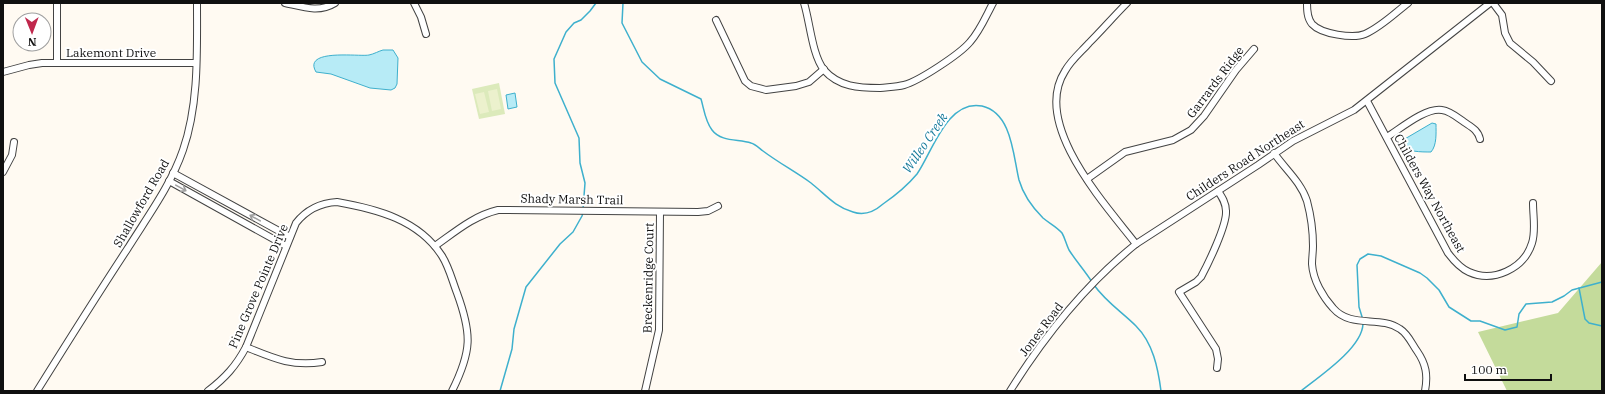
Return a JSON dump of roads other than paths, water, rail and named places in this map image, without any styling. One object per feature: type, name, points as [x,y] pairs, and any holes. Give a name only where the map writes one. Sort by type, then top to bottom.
[{"type":"street","points":[[57,3],[58,62]]},
{"type":"street","name":"Shallowford Road","points":[[37,391],[169,181],[183,150],[189,127],[194,94],[197,3]]},
{"type":"street","points":[[285,3],[308,9],[318,9],[335,3]]},
{"type":"street","points":[[414,3],[421,17],[426,34]]},
{"type":"street","points":[[804,3],[817,55],[824,69],[837,80],[854,87],[892,87],[904,85],[914,81],[963,50],[977,34],[993,3]]},
{"type":"street","points":[[1127,3],[1065,70],[1058,88],[1056,104],[1063,134],[1072,158],[1136,244]]},
{"type":"street","points":[[1307,3],[1309,19],[1316,27],[1321,30],[1350,37],[1365,34],[1408,3]]},
{"type":"street","name":"Childers Road Northeast","points":[[1093,283],[1136,244],[1302,135],[1348,114],[1367,101],[1490,3]]},
{"type":"street","points":[[1493,3],[1502,15],[1505,33],[1510,43],[1533,62],[1551,81]]},
{"type":"street","points":[[716,20],[745,81],[751,86],[766,90],[803,85],[810,82],[824,69]]},
{"type":"street","name":"Garrards Ridge","points":[[1087,179],[1125,152],[1173,140],[1191,130],[1204,116],[1236,70],[1254,49]]},
{"type":"street","name":"Lakemont Drive","points":[[3,72],[29,65],[58,62],[196,63]]},
{"type":"street","name":"Childers Way Northeast","points":[[1367,101],[1448,253],[1459,266],[1468,272],[1485,276],[1498,275],[1510,270],[1523,258],[1530,248],[1533,238],[1533,203]]},
{"type":"street","points":[[1387,137],[1427,112],[1435,109],[1449,112],[1479,133],[1480,139]]},
{"type":"street","points":[[3,172],[12,155],[14,142]]},
{"type":"street","points":[[1274,153],[1303,191],[1312,227],[1312,264],[1316,280],[1329,303],[1341,316],[1392,325],[1404,332],[1425,364],[1427,376],[1425,391]]},
{"type":"street","points":[[173,173],[290,237]]},
{"type":"street","points":[[169,181],[286,246]]},
{"type":"street","points":[[1217,368],[1218,359],[1216,349],[1179,292],[1196,282],[1201,277],[1224,224],[1226,209],[1224,201],[1218,191]]},
{"type":"street","name":"Pine Grove Pointe Drive","points":[[208,391],[227,376],[238,362],[246,347],[296,223],[307,212],[322,204],[337,202],[399,219],[418,230],[435,246],[448,268],[464,312],[468,328],[466,356],[462,370],[452,391]]},
{"type":"street","name":"Shady Marsh Trail","points":[[435,246],[474,218],[485,213],[498,210],[698,212],[708,211],[718,206]]},
{"type":"street","name":"Breckenridge Court","points":[[645,391],[660,330],[660,212]]},
{"type":"street","name":"Jones Road","points":[[1010,391],[1049,333],[1093,283]]},
{"type":"street","points":[[246,347],[276,360],[289,363],[298,364],[322,362]]},
{"type":"water","points":[[383,50],[393,50],[398,58],[397,84],[395,88],[391,90],[370,88],[331,74],[316,72],[314,64],[317,60],[324,57],[334,55],[369,55]]},
{"type":"water","points":[[515,93],[517,107],[508,109],[506,95]]},
{"type":"water","points":[[1432,123],[1436,124],[1436,135],[1431,152],[1419,152],[1399,145],[1403,140]]},
{"type":"waterway","points":[[583,209],[585,183],[580,163],[579,138],[555,83],[554,59],[566,32],[574,23],[581,20],[596,3]]},
{"type":"waterway","name":"Willeo Creek","points":[[623,3],[622,23],[642,62],[660,79],[701,99],[708,123],[716,134],[730,140],[754,144],[811,183],[835,204],[853,212],[865,213],[873,211],[905,186],[917,174],[942,130],[950,119],[959,111],[970,106],[982,106],[992,110],[1000,117],[1010,136],[1019,180],[1026,196],[1043,218],[1062,233],[1069,250],[1092,282]]},
{"type":"waterway","points":[[500,391],[512,349],[514,329],[526,287],[560,244],[573,232],[583,212]]},
{"type":"waterway","points":[[1363,320],[1359,307],[1357,265],[1360,259],[1368,254],[1381,256],[1420,273],[1439,290],[1449,307],[1471,321],[1480,321],[1505,330],[1517,327],[1519,314],[1526,304],[1552,302],[1572,290],[1602,282]]},
{"type":"waterway","name":"Willeo Creek","points":[[1094,285],[1109,302],[1136,326],[1147,340],[1154,356],[1161,391]]},
{"type":"waterway","points":[[1579,288],[1585,319],[1589,323],[1602,326]]},
{"type":"waterway","points":[[1301,391],[1329,370],[1348,352],[1361,333],[1363,324]]}]
